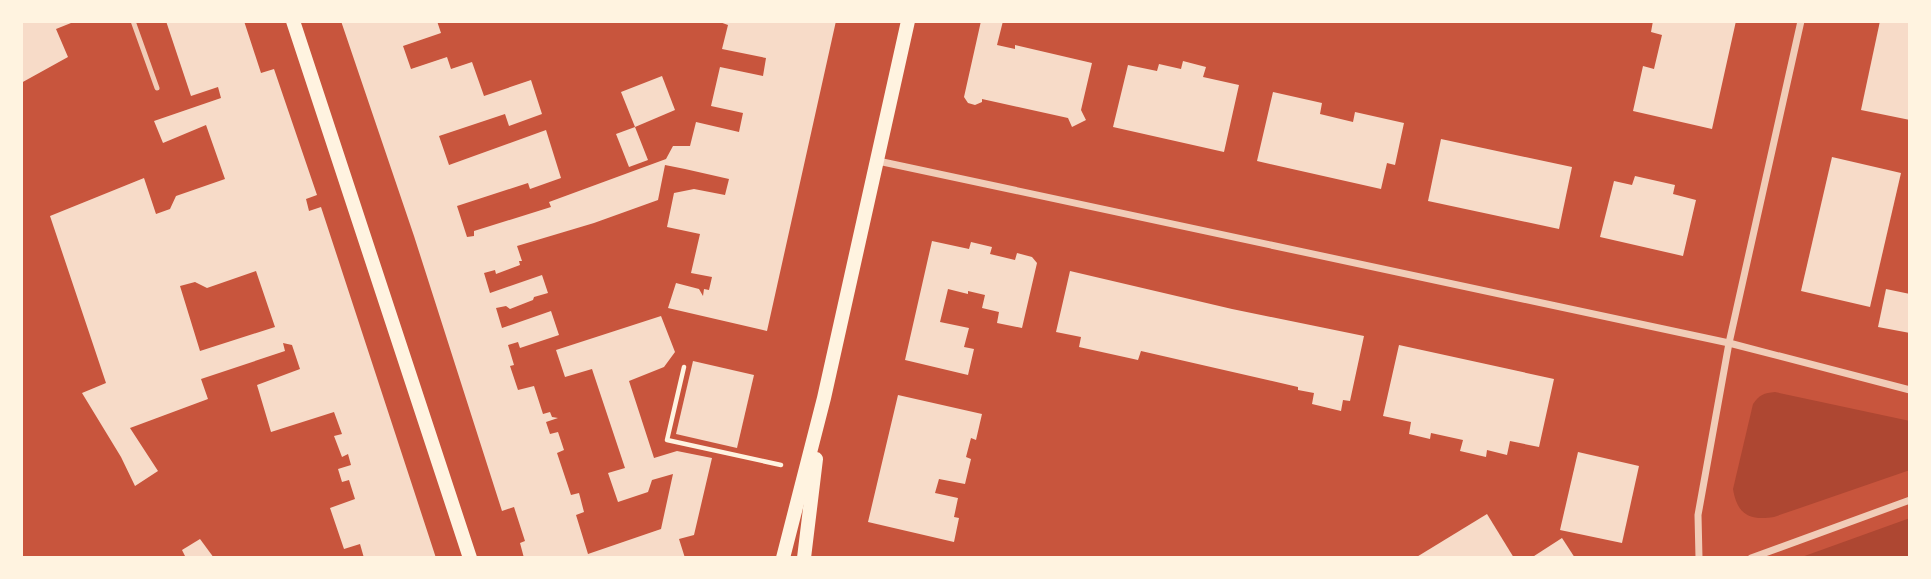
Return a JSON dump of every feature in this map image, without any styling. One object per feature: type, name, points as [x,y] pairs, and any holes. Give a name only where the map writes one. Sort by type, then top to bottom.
[{"type":"main road","points":[[293,21],[470,558]]},
{"type":"main road","points":[[783,558],[824,398],[908,21]]},
{"type":"main road","points":[[804,558],[824,398]]},
{"type":"street","points":[[1699,558],[1698,515],[1729,343],[1801,21]]},
{"type":"street","points":[[877,161],[1729,343],[1910,390]]},
{"type":"street","points":[[1751,558],[1910,500]]},
{"type":"lane","points":[[133,21],[157,88]]},
{"type":"path","points":[[684,367],[667,440],[806,470]]},
{"type":"shaded area","points":[[1775,392],[1910,421],[1910,470],[1774,517],[1758,518],[1746,514],[1741,510],[1733,489],[1753,404],[1762,395]]},
{"type":"shaded area","points":[[1910,518],[1910,558],[1799,558]]},
{"type":"building","points":[[21,21],[76,21],[56,29],[68,57],[21,83]]},
{"type":"building","points":[[166,21],[244,21],[261,73],[274,69],[317,195],[306,199],[309,211],[321,207],[436,558],[364,558],[360,544],[344,549],[330,508],[355,499],[349,480],[342,482],[338,469],[351,465],[348,454],[342,457],[334,436],[342,434],[334,412],[271,432],[257,385],[300,369],[292,345],[283,343],[285,351],[201,379],[208,399],[130,428],[158,471],[135,486],[121,457],[82,393],[106,383],[50,216],[144,178],[156,214],[170,209],[176,196],[225,179],[206,125],[163,143],[154,121],[221,98],[218,87],[191,96]],"holes":[[[256,271],[275,327],[200,351],[180,286],[195,282],[207,288]]]},
{"type":"building","points":[[341,21],[437,21],[441,33],[403,46],[411,69],[447,57],[451,69],[472,62],[484,96],[531,80],[542,114],[509,126],[505,114],[439,136],[449,165],[546,130],[561,178],[530,189],[528,183],[457,206],[467,237],[474,236],[474,231],[551,207],[549,202],[666,159],[673,146],[690,146],[696,122],[739,132],[743,113],[711,106],[720,67],[763,76],[766,58],[722,49],[728,25],[717,21],[836,21],[767,331],[668,308],[676,283],[699,289],[703,296],[704,289],[709,290],[712,277],[691,273],[700,234],[667,227],[674,193],[694,189],[725,195],[729,179],[685,169],[665,165],[658,200],[517,246],[522,261],[519,261],[520,265],[496,274],[495,270],[484,273],[490,293],[542,275],[548,293],[510,309],[506,306],[496,308],[502,328],[551,311],[559,335],[520,348],[518,342],[508,345],[514,365],[510,366],[518,390],[534,386],[543,414],[550,412],[552,417],[558,418],[546,422],[550,434],[558,432],[564,450],[557,453],[571,495],[579,493],[584,512],[576,515],[588,554],[661,529],[673,474],[652,480],[648,492],[618,502],[608,473],[625,468],[592,369],[565,377],[556,350],[661,316],[675,352],[664,367],[629,381],[654,458],[677,451],[712,458],[694,535],[679,539],[685,558],[524,558],[520,543],[525,541],[514,507],[502,511],[414,236]]},
{"type":"building","points":[[981,21],[1003,21],[997,45],[1015,49],[1015,45],[1092,63],[1081,110],[1086,120],[1072,127],[1068,118],[982,99],[982,102],[975,105],[968,103],[964,97]]},
{"type":"building","points":[[1653,21],[1736,21],[1712,129],[1633,111],[1643,66],[1654,69],[1662,35],[1651,32]]},
{"type":"building","points":[[1880,21],[1910,21],[1910,120],[1861,110]]},
{"type":"building","points":[[1183,61],[1206,67],[1203,77],[1239,85],[1224,152],[1113,127],[1128,65],[1157,71],[1159,64],[1181,69]]},
{"type":"building","points":[[662,76],[675,110],[635,127],[621,92]]},
{"type":"building","points":[[1273,92],[1322,103],[1320,114],[1353,122],[1355,112],[1404,123],[1395,165],[1387,163],[1381,189],[1257,161]]},
{"type":"building","points":[[635,127],[648,160],[629,167],[616,134]]},
{"type":"building","points":[[1441,139],[1572,167],[1559,229],[1428,201]]},
{"type":"building","points":[[1832,157],[1901,173],[1870,307],[1801,291]]},
{"type":"building","points":[[1635,176],[1675,185],[1673,194],[1696,200],[1683,256],[1600,237],[1614,181],[1632,185]]},
{"type":"building","points":[[932,241],[969,249],[971,242],[992,247],[990,254],[1015,260],[1017,253],[1032,257],[1037,263],[1022,328],[997,323],[999,312],[982,308],[985,295],[948,289],[940,322],[969,328],[964,347],[974,349],[968,375],[905,360]]},
{"type":"building","points":[[1070,271],[1232,309],[1364,336],[1350,401],[1343,400],[1341,411],[1312,404],[1314,393],[1298,390],[1298,387],[1141,351],[1138,360],[1079,347],[1081,337],[1056,332]]},
{"type":"building","points":[[1886,289],[1910,294],[1910,333],[1878,327]]},
{"type":"building","points":[[1399,345],[1554,379],[1539,447],[1510,441],[1507,455],[1487,450],[1486,457],[1460,451],[1463,440],[1431,433],[1430,439],[1409,434],[1411,422],[1383,416]]},
{"type":"building","points":[[693,361],[754,375],[737,448],[676,434]]},
{"type":"building","points":[[898,395],[982,414],[976,440],[971,438],[966,457],[971,459],[965,484],[939,479],[935,493],[958,498],[954,517],[959,518],[954,542],[868,522]]},
{"type":"building","points":[[1578,452],[1639,466],[1622,543],[1560,530]]},
{"type":"building","points":[[1487,514],[1514,558],[1415,558]]},
{"type":"building","points":[[1562,538],[1575,558],[1531,558]]},
{"type":"building","points":[[200,539],[214,558],[186,558],[182,550]]}]
